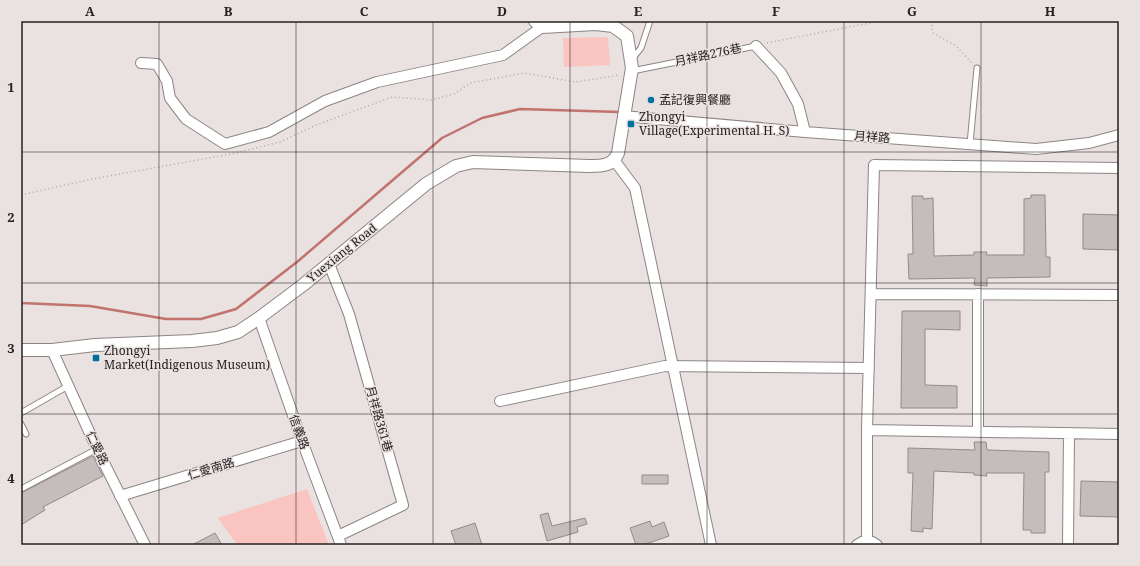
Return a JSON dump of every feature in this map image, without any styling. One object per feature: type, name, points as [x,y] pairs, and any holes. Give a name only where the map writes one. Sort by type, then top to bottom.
[{"type":"street","points":[[142,63],[157,64],[167,81],[170,98],[186,119],[225,144],[269,132],[325,101],[377,82],[503,55],[539,24],[596,24],[613,26],[627,36],[632,68],[618,153],[614,160],[635,188],[711,545]]},
{"type":"street","name":"月祥路276巷","points":[[756,46],[781,73],[798,104],[804,130]]},
{"type":"street","name":"月祥路","points":[[624,113],[804,130],[1036,149],[1089,142],[1119,135]]},
{"type":"street","name":"Yuexiang Road","points":[[21,350],[52,350],[95,345],[145,344],[216,338],[238,332],[259,318],[329,264],[426,184],[456,166],[480,162],[604,166],[614,160]]},
{"type":"street","points":[[867,539],[867,430],[874,165],[1119,168]]},
{"type":"street","name":"月祥路361巷","points":[[329,264],[349,314],[404,505],[340,540]]},
{"type":"street","points":[[871,294],[1119,295]]},
{"type":"street","points":[[978,294],[978,432]]},
{"type":"street","name":"信義路","points":[[259,318],[302,441],[340,540]]},
{"type":"street","name":"仁愛路","points":[[52,350],[120,496],[145,545]]},
{"type":"street","points":[[500,401],[665,366],[869,368]]},
{"type":"street","points":[[867,430],[1119,434]]},
{"type":"street","points":[[1068,433],[1068,545]]},
{"type":"street","name":"仁愛南路","points":[[120,496],[302,441]]},
{"type":"street","points":[[857,545],[867,539]]},
{"type":"street","points":[[867,539],[877,545]]},
{"type":"lane","points":[[632,68],[641,48],[650,21]]},
{"type":"lane","name":"月祥路276巷","points":[[632,68],[756,46]]},
{"type":"lane","points":[[970,144],[977,68]]},
{"type":"lane","points":[[21,413],[68,386]]},
{"type":"lane","points":[[21,424],[26,434]]},
{"type":"lane","points":[[21,489],[98,449]]},
{"type":"path","points":[[756,46],[880,21]]},
{"type":"path","points":[[931,21],[933,33],[956,46],[977,68]]},
{"type":"path","points":[[21,195],[92,179],[231,154],[280,142],[316,125],[392,97],[432,100],[454,94],[470,83],[525,73],[575,82],[632,68]]},
{"type":"shaded area","points":[[608,37],[610,65],[564,67],[563,38]]},
{"type":"shaded area","points":[[307,489],[329,545],[237,545],[218,518]]},
{"type":"building","points":[[1031,195],[1045,195],[1046,257],[1050,257],[1050,277],[987,278],[987,286],[974,285],[975,278],[909,279],[908,254],[913,254],[912,196],[923,196],[923,199],[933,198],[934,256],[974,255],[974,252],[987,252],[986,255],[1024,255],[1024,199],[1031,198]]},
{"type":"building","points":[[1083,214],[1119,215],[1119,250],[1083,249]]},
{"type":"building","points":[[902,311],[960,311],[960,330],[925,329],[925,385],[957,386],[957,408],[901,408]]},
{"type":"building","points":[[974,442],[986,442],[987,450],[1049,452],[1049,472],[1045,472],[1045,533],[1031,533],[1031,530],[1023,530],[1024,473],[986,473],[987,476],[974,475],[974,473],[934,471],[932,529],[923,528],[923,532],[911,531],[913,473],[908,473],[908,448],[975,450]]},
{"type":"building","points":[[93,456],[103,476],[43,507],[45,510],[21,525],[21,493]]},
{"type":"building","points":[[642,475],[668,475],[668,484],[642,484]]},
{"type":"building","points":[[1081,481],[1119,482],[1119,517],[1080,516]]},
{"type":"building","points":[[548,513],[552,526],[585,518],[587,524],[577,527],[578,532],[547,541],[540,515]]},
{"type":"building","points":[[650,521],[652,527],[664,522],[669,536],[643,545],[636,545],[630,528]]},
{"type":"building","points":[[475,523],[482,545],[456,545],[451,531]]},
{"type":"building","points":[[215,533],[222,545],[192,545]]},
{"type":"waterway","points":[[21,303],[90,306],[166,319],[201,319],[236,309],[297,262],[442,138],[482,118],[520,109],[620,112]]},
{"type":"place","name":"孟記復興餐廳","points":[[651,100]]},
{"type":"place","name":"Zhongyi Village(Experimental H. S)","points":[[631,124]]},
{"type":"place","name":"Zhongyi Market(Indigenous Museum)","points":[[96,358]]}]
